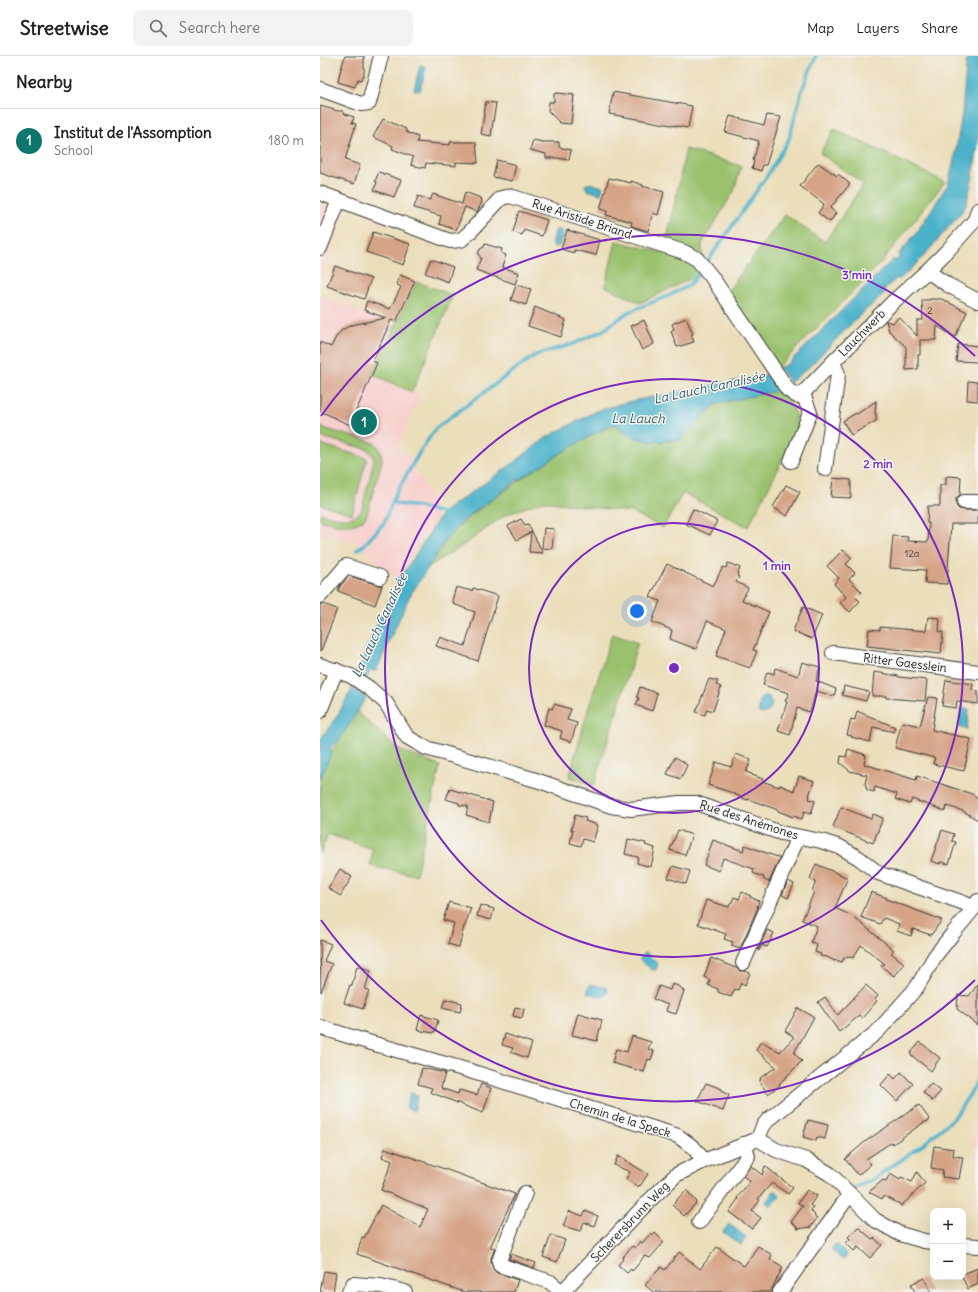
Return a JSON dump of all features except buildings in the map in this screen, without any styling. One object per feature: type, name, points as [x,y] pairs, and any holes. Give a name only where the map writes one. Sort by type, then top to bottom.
[{"type":"street","points":[[320,90],[361,104],[369,103],[381,56]]},
{"type":"street","name":"Rue Aristide Briand","points":[[320,193],[450,241],[461,240],[501,198],[510,196],[684,252],[697,259],[746,326],[772,367],[796,393],[810,413],[791,461]]},
{"type":"street","points":[[320,248],[339,200]]},
{"type":"street","name":"Lauchwerb","points":[[796,393],[833,362],[897,298],[927,271],[975,220],[978,210]]},
{"type":"street","points":[[927,271],[948,285],[978,301]]},
{"type":"street","points":[[824,469],[838,374],[833,362]]},
{"type":"street","points":[[964,502],[978,502]]},
{"type":"street","points":[[320,596],[346,566],[380,577]]},
{"type":"street","name":"Ritter Gaesslein","points":[[833,653],[978,672]]},
{"type":"street","name":"Rue des Anémones","points":[[320,665],[351,676],[372,690],[386,703],[407,737],[426,748],[536,780],[611,806],[631,808],[679,802],[696,803],[781,833],[821,841],[840,847],[859,858],[878,873],[964,903],[976,905]]},
{"type":"street","points":[[320,711],[336,670]]},
{"type":"street","points":[[743,963],[798,837]]},
{"type":"street","points":[[704,1161],[758,1139],[763,1126],[768,1120],[878,1031],[917,987],[936,956],[976,905]]},
{"type":"street","name":"Chemin de la Speck","points":[[320,1027],[470,1071],[678,1136],[694,1148],[704,1161]]},
{"type":"street","points":[[758,1139],[776,1150],[806,1160],[830,1174],[875,1220],[900,1234],[930,1242]]},
{"type":"street","points":[[699,1222],[748,1156],[744,1144]]},
{"type":"street","name":"Scherersbrunn Weg","points":[[562,1292],[676,1175],[704,1161]]},
{"type":"street","points":[[525,1193],[499,1261],[500,1265],[550,1282],[562,1292]]},
{"type":"street","points":[[780,1292],[850,1194]]},
{"type":"street","points":[[966,1245],[978,1246]]},
{"type":"street","points":[[351,1288],[381,1286],[405,1292]]},
{"type":"shaded area","points":[[320,205],[344,213],[320,281]]},
{"type":"shaded area","points":[[320,295],[396,326],[372,374],[420,396],[397,447],[411,458],[438,515],[397,580],[356,543],[320,532]]},
{"type":"shaded area","points":[[978,1086],[978,1147],[973,1147]]},
{"type":"green space","points":[[834,129],[945,182],[879,265],[771,374],[723,297],[785,215],[825,242],[863,184],[820,153]]},
{"type":"green space","points":[[686,149],[741,166],[734,191],[702,244],[703,273],[640,303],[605,286],[616,241],[664,253]]},
{"type":"green space","points":[[417,282],[453,295],[412,392],[372,374]]},
{"type":"green space","points":[[781,389],[794,411],[798,426],[748,527],[683,493],[663,528],[631,512],[542,501],[505,515],[465,544],[428,567],[448,537],[471,515],[534,470],[600,431],[615,424],[633,437],[680,440],[716,404]]},
{"type":"green space","points":[[320,427],[375,443],[382,456],[382,461],[366,517],[355,524],[344,525],[320,520],[320,513],[342,518],[353,517],[358,514],[362,509],[374,460],[373,456],[367,449],[320,437]]},
{"type":"green space","points":[[320,444],[367,458],[352,514],[320,504]]},
{"type":"green space","points":[[612,634],[638,643],[594,785],[569,777]]},
{"type":"green space","points":[[357,712],[399,750],[440,766],[416,875],[370,866],[373,849],[328,834],[320,854],[320,780],[332,751]]},
{"type":"water","points":[[967,56],[978,56],[978,143],[973,176],[966,205],[961,213],[922,258],[899,280],[897,278],[884,290],[886,292],[858,317],[811,365],[790,383],[779,368],[786,365],[799,353],[893,259],[896,261],[900,256],[898,255],[917,232],[948,184],[955,156],[962,114]]},
{"type":"water","points":[[420,65],[426,67],[420,91],[414,90]]},
{"type":"water","points":[[589,183],[603,187],[601,194],[587,190],[585,187],[586,184],[588,185]]},
{"type":"water","points":[[559,229],[563,233],[559,246],[554,247],[552,244],[555,231]]},
{"type":"water","name":"La Lauch","points":[[771,374],[781,389],[716,404],[680,440],[653,442],[633,437],[615,424],[574,445],[515,482],[465,519],[448,537],[409,597],[376,671],[360,669],[367,646],[385,607],[401,577],[443,512],[512,464],[547,437],[597,411],[627,402]]},
{"type":"water","points":[[353,687],[366,698],[336,745],[334,743],[330,749],[332,751],[320,780],[320,740],[337,716]]},
{"type":"water","points":[[764,695],[769,697],[772,704],[769,711],[763,714],[759,713],[759,710],[760,699]]},
{"type":"water","points":[[961,708],[969,709],[967,729],[959,727]]},
{"type":"water","points":[[646,952],[658,964],[656,970],[652,970],[639,959]]},
{"type":"water","points":[[590,984],[607,988],[608,992],[604,997],[587,993]]},
{"type":"water","points":[[410,1093],[418,1095],[414,1111],[406,1108]]},
{"type":"water","points":[[775,1190],[780,1195],[771,1206],[766,1202]]},
{"type":"water","points":[[729,1224],[746,1237],[741,1245],[723,1232]]},
{"type":"water","points":[[836,1244],[847,1254],[845,1259],[841,1259],[831,1249]]},
{"type":"waterway","points":[[705,265],[767,176],[789,139],[802,90],[816,56]]},
{"type":"waterway","points":[[357,550],[365,544],[384,523],[396,493],[436,428],[536,355],[573,344],[604,330],[628,312],[668,296],[688,286],[702,270]]},
{"type":"waterway","points":[[393,502],[446,514]]},
{"type":"waterway","name":"La Lauch Canalisée","points":[[364,682],[370,667]]},
{"type":"waterway","points":[[853,1189],[872,1180],[921,1146],[954,1118],[974,1088],[978,1077]]},
{"type":"place","name":"Institut de l'Assomption","points":[[364,422]]}]
